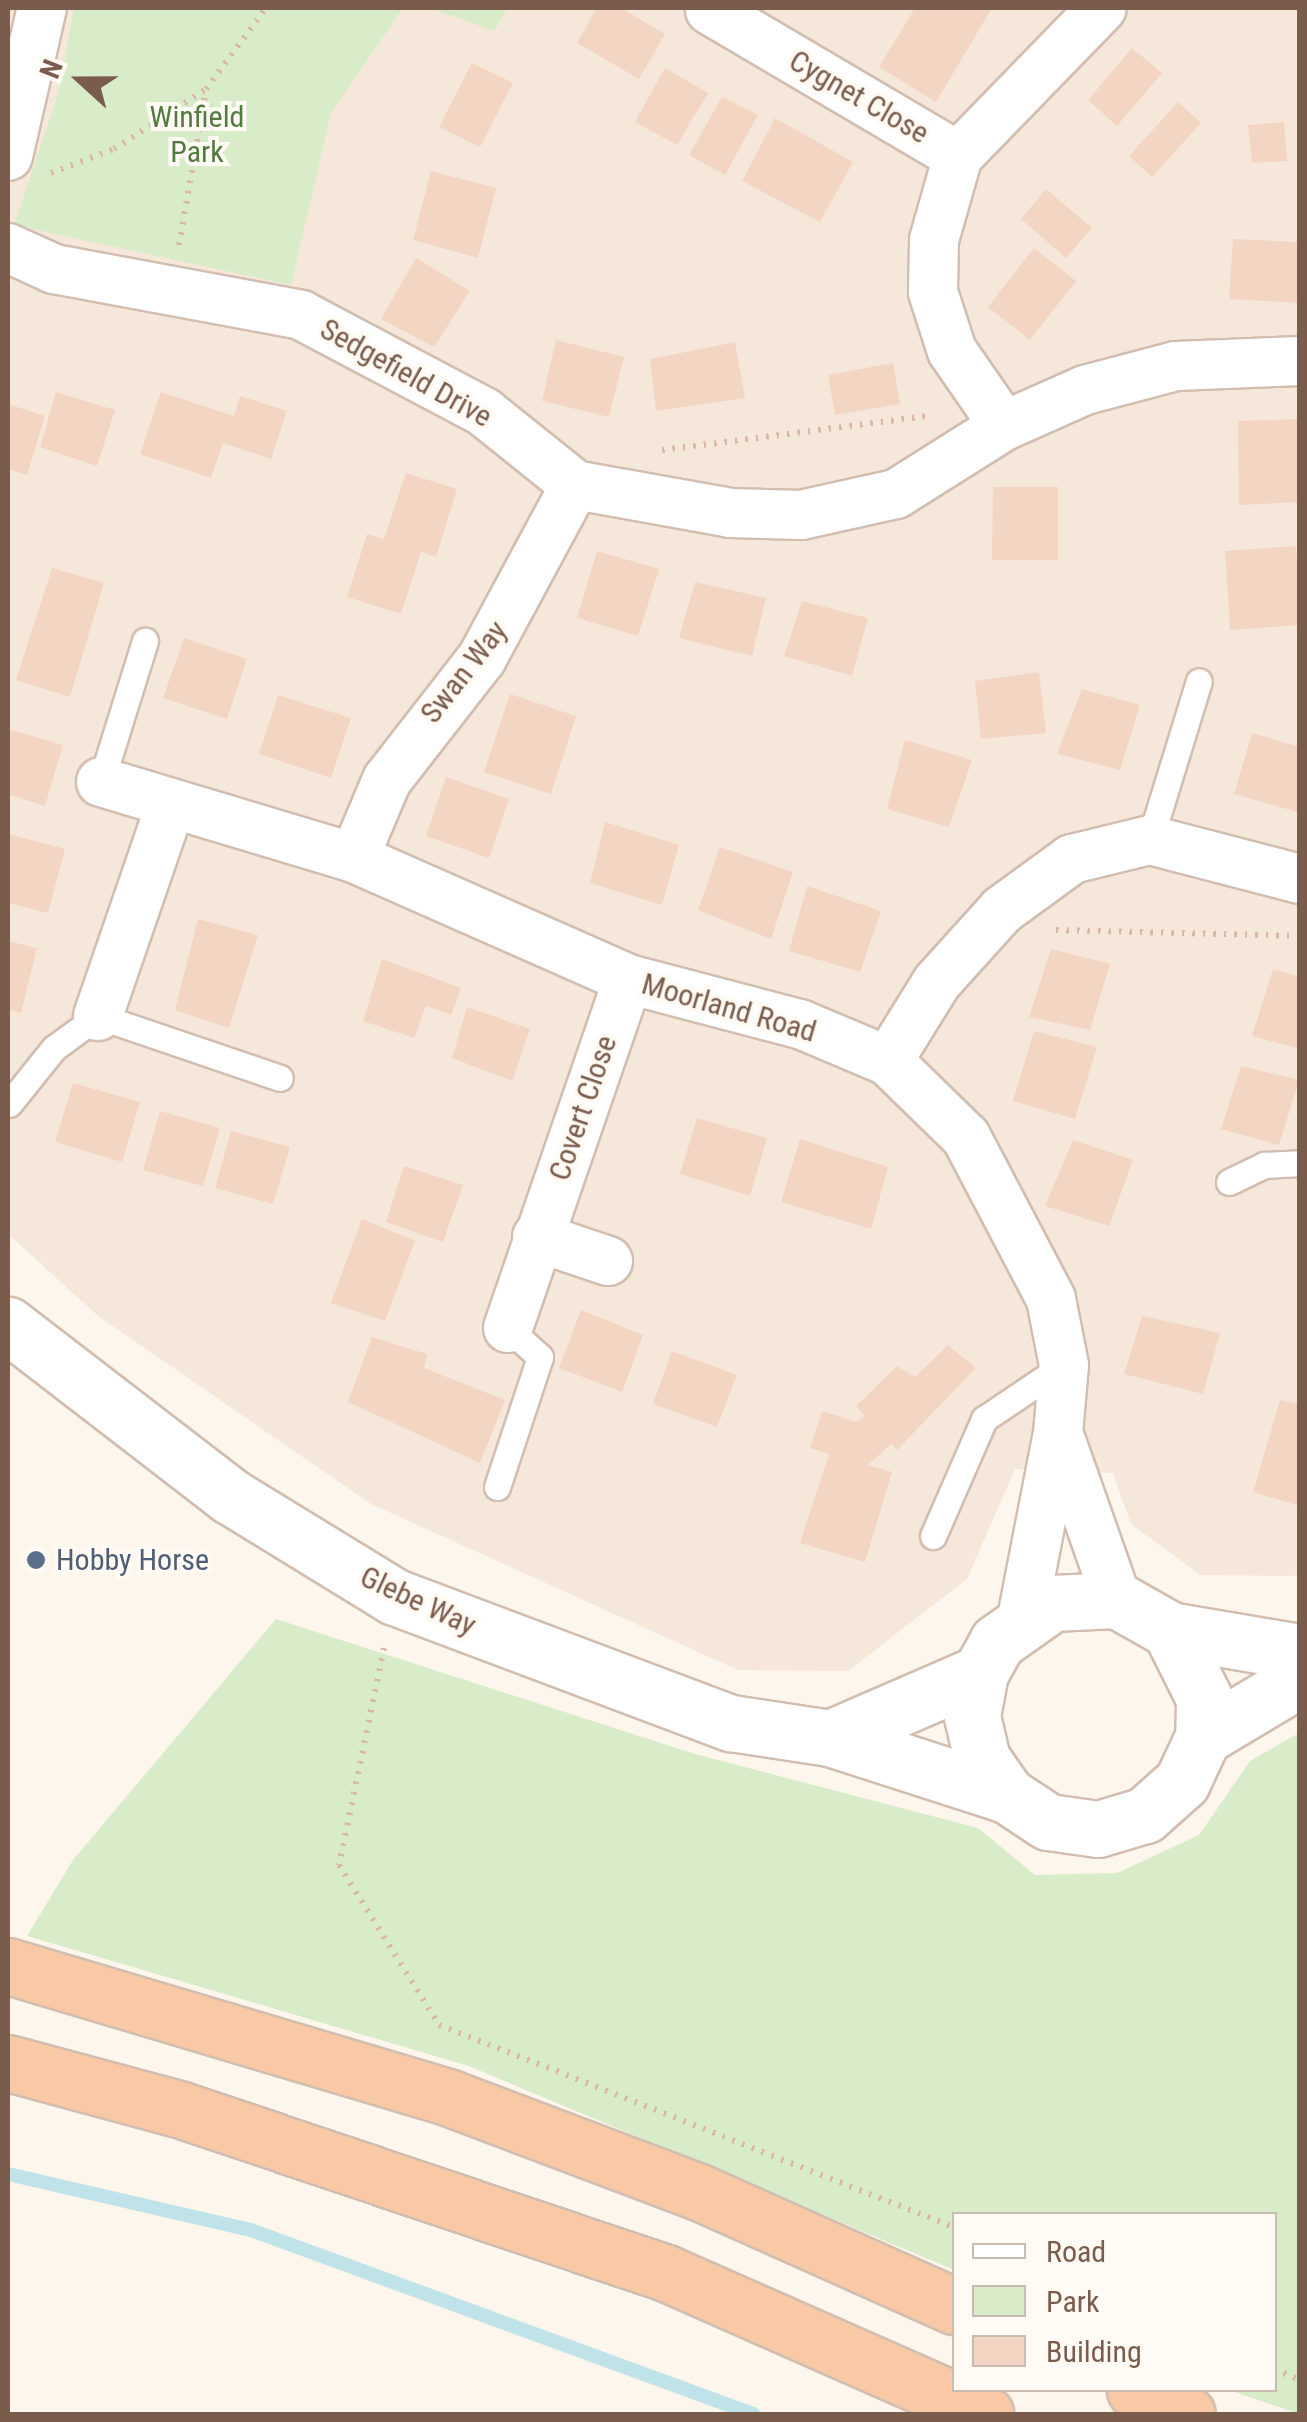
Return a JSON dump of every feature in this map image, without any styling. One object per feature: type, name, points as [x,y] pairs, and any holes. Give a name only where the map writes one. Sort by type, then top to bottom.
[{"type":"highway","points":[[8,1966],[450,2098],[699,2192],[952,2305]]},
{"type":"highway","points":[[8,2062],[182,2110],[666,2273],[986,2414]]},
{"type":"highway","points":[[1139,2392],[1187,2414]]},
{"type":"street","points":[[21,168],[17,73],[42,8]]},
{"type":"street","points":[[995,413],[952,351],[933,292],[934,240],[958,156],[1102,8]]},
{"type":"street","name":"Cygnet Close","points":[[710,10],[768,23],[958,156]]},
{"type":"street","name":"Sedgefield Drive","points":[[8,248],[54,269],[170,292],[238,298],[338,331],[484,412],[575,486]]},
{"type":"street","points":[[575,486],[800,516],[896,494],[995,413],[1176,366],[1300,360]]},
{"type":"street","name":"Swan Way","points":[[354,858],[386,780],[482,658],[575,486]]},
{"type":"street","name":"Moorland Road","points":[[102,782],[354,858],[628,979],[800,1024],[888,1060],[966,1137],[1005,1197],[1051,1299],[1064,1365],[1058,1433],[1022,1618]]},
{"type":"street","points":[[98,1016],[171,804]]},
{"type":"street","points":[[888,1060],[981,933],[1072,859],[1150,840],[1300,879]]},
{"type":"street","name":"Covert Close","points":[[508,1328],[628,979]]},
{"type":"street","points":[[538,1236],[608,1261]]},
{"type":"street","name":"Glebe Way","points":[[8,1325],[230,1496],[395,1597],[732,1723],[830,1738],[1007,1796]]},
{"type":"street","name":"Moorland Road","points":[[1058,1433],[1117,1600]]},
{"type":"street","points":[[1170,1630],[1193,1661],[1203,1737],[1182,1782],[1145,1815],[1098,1829],[1048,1822],[1007,1796],[982,1759],[972,1716],[980,1673],[1022,1618],[1068,1600],[1117,1600],[1170,1630],[1300,1652]]},
{"type":"street","points":[[830,1738],[980,1673]]},
{"type":"street","points":[[1203,1737],[1300,1679]]},
{"type":"lane","points":[[102,782],[145,640]]},
{"type":"lane","points":[[1150,840],[1200,681]]},
{"type":"lane","points":[[9,1104],[54,1048],[98,1016],[280,1078]]},
{"type":"lane","points":[[1230,1182],[1264,1165],[1300,1163]]},
{"type":"lane","points":[[498,1487],[540,1357],[508,1328]]},
{"type":"lane","points":[[933,1536],[984,1420],[1064,1365]]},
{"type":"path","points":[[21,168],[114,149],[206,89],[266,8]]},
{"type":"path","points":[[170,292],[206,89]]},
{"type":"path","points":[[654,451],[995,413]]},
{"type":"path","points":[[981,933],[1300,936]]},
{"type":"path","points":[[395,1597],[339,1864],[439,2025],[952,2225]]},
{"type":"shaded area","points":[[8,8],[1299,8],[1299,1576],[1200,1575],[1131,1524],[1113,1473],[1015,1469],[967,1579],[848,1671],[738,1670],[371,1504],[98,1316],[8,1234]]},
{"type":"green space","name":"Winfield Park","points":[[74,8],[403,8],[331,113],[291,285],[14,225],[58,95]]},
{"type":"green space","points":[[430,8],[508,8],[494,31]]},
{"type":"green space","points":[[276,1619],[695,1754],[978,1828],[1035,1875],[1117,1873],[1199,1835],[1250,1761],[1299,1733],[1299,2414],[1235,2392],[1277,2392],[1277,2212],[952,2212],[952,2269],[469,2066],[27,1936],[73,1860]]},
{"type":"building","points":[[597,8],[621,8],[665,34],[639,79],[577,43]]},
{"type":"building","points":[[915,8],[992,8],[936,102],[879,67]]},
{"type":"building","points":[[1132,48],[1162,73],[1117,126],[1088,100]]},
{"type":"building","points":[[472,63],[513,83],[480,147],[439,127]]},
{"type":"building","points":[[665,68],[708,93],[677,145],[635,122]]},
{"type":"building","points":[[722,97],[758,115],[725,175],[689,155]]},
{"type":"building","points":[[1178,102],[1201,123],[1152,177],[1129,156]]},
{"type":"building","points":[[775,118],[853,162],[820,222],[742,181]]},
{"type":"building","points":[[1284,122],[1287,161],[1252,163],[1248,125]]},
{"type":"building","points":[[431,171],[496,188],[478,258],[413,240]]},
{"type":"building","points":[[1046,189],[1092,228],[1066,258],[1021,219]]},
{"type":"building","points":[[1233,239],[1300,242],[1300,303],[1229,299]]},
{"type":"building","points":[[1034,248],[1076,281],[1030,340],[988,307]]},
{"type":"building","points":[[416,258],[470,291],[434,347],[381,319]]},
{"type":"building","points":[[556,340],[624,357],[609,417],[542,401]]},
{"type":"building","points":[[735,342],[745,398],[656,411],[650,359]]},
{"type":"building","points":[[893,363],[900,404],[835,415],[828,375]]},
{"type":"building","points":[[56,392],[115,410],[97,466],[40,447]]},
{"type":"building","points":[[161,392],[234,416],[240,396],[287,411],[271,459],[223,443],[211,478],[140,454]]},
{"type":"building","points":[[8,404],[45,416],[27,475],[8,469]]},
{"type":"building","points":[[1300,419],[1300,502],[1239,505],[1238,421]]},
{"type":"building","points":[[406,473],[457,489],[436,557],[421,552],[401,614],[347,597],[367,534],[384,539]]},
{"type":"building","points":[[993,487],[1058,487],[1058,560],[992,560]]},
{"type":"building","points":[[1296,546],[1300,625],[1230,630],[1225,551]]},
{"type":"building","points":[[597,551],[659,569],[638,636],[577,618]]},
{"type":"building","points":[[52,568],[104,583],[70,697],[16,680]]},
{"type":"building","points":[[695,582],[766,598],[752,656],[679,638]]},
{"type":"building","points":[[802,601],[868,618],[852,676],[784,656]]},
{"type":"building","points":[[184,638],[247,659],[227,719],[163,698]]},
{"type":"building","points":[[1039,672],[1046,733],[981,739],[975,681]]},
{"type":"building","points":[[1082,689],[1140,705],[1120,770],[1057,754]]},
{"type":"building","points":[[510,694],[576,716],[551,794],[484,772]]},
{"type":"building","points":[[278,695],[351,718],[331,778],[259,754]]},
{"type":"building","points":[[8,729],[63,745],[45,806],[8,794]]},
{"type":"building","points":[[1252,733],[1300,747],[1298,812],[1234,794]]},
{"type":"building","points":[[905,740],[972,760],[949,827],[887,809]]},
{"type":"building","points":[[446,777],[509,799],[489,858],[426,836]]},
{"type":"building","points":[[605,822],[679,845],[662,905],[590,883]]},
{"type":"building","points":[[8,834],[65,849],[48,913],[8,903]]},
{"type":"building","points":[[720,847],[793,872],[771,939],[698,910]]},
{"type":"building","points":[[807,886],[881,911],[860,972],[789,951]]},
{"type":"building","points":[[198,919],[258,935],[229,1028],[175,1010]]},
{"type":"building","points":[[8,941],[37,948],[21,1013],[8,1009]]},
{"type":"building","points":[[1051,949],[1110,964],[1090,1030],[1029,1017]]},
{"type":"building","points":[[382,959],[461,988],[451,1015],[426,1006],[414,1038],[363,1021]]},
{"type":"building","points":[[1273,969],[1300,977],[1300,1049],[1252,1036]]},
{"type":"building","points":[[467,1007],[530,1029],[512,1081],[452,1058]]},
{"type":"building","points":[[1034,1031],[1097,1047],[1075,1119],[1013,1101]]},
{"type":"building","points":[[1241,1066],[1299,1080],[1279,1145],[1221,1129]]},
{"type":"building","points":[[73,1083],[140,1102],[122,1162],[55,1142]]},
{"type":"building","points":[[160,1111],[220,1128],[203,1186],[143,1170]]},
{"type":"building","points":[[697,1118],[767,1138],[750,1196],[680,1174]]},
{"type":"building","points":[[231,1131],[290,1147],[273,1204],[215,1188]]},
{"type":"building","points":[[800,1139],[888,1167],[871,1229],[781,1202]]},
{"type":"building","points":[[1073,1140],[1133,1160],[1109,1226],[1045,1206]]},
{"type":"building","points":[[404,1166],[463,1185],[443,1242],[386,1222]]},
{"type":"building","points":[[362,1219],[415,1241],[385,1321],[331,1303]]},
{"type":"building","points":[[581,1310],[643,1335],[622,1392],[559,1368]]},
{"type":"building","points":[[1142,1316],[1220,1333],[1203,1394],[1124,1374]]},
{"type":"building","points":[[372,1337],[427,1354],[424,1368],[505,1400],[480,1463],[348,1402]]},
{"type":"building","points":[[948,1345],[976,1368],[897,1450],[892,1443],[868,1465],[892,1472],[865,1562],[800,1543],[829,1454],[810,1448],[822,1411],[856,1422],[865,1416],[856,1406],[897,1366],[915,1377]]},
{"type":"building","points":[[672,1351],[737,1375],[717,1427],[653,1404]]},
{"type":"building","points":[[1280,1400],[1300,1404],[1300,1506],[1253,1492]]},
{"type":"waterway","points":[[8,2174],[251,2230],[753,2414]]},
{"type":"place","name":"Hobby Horse","points":[[36,1560]]}]
